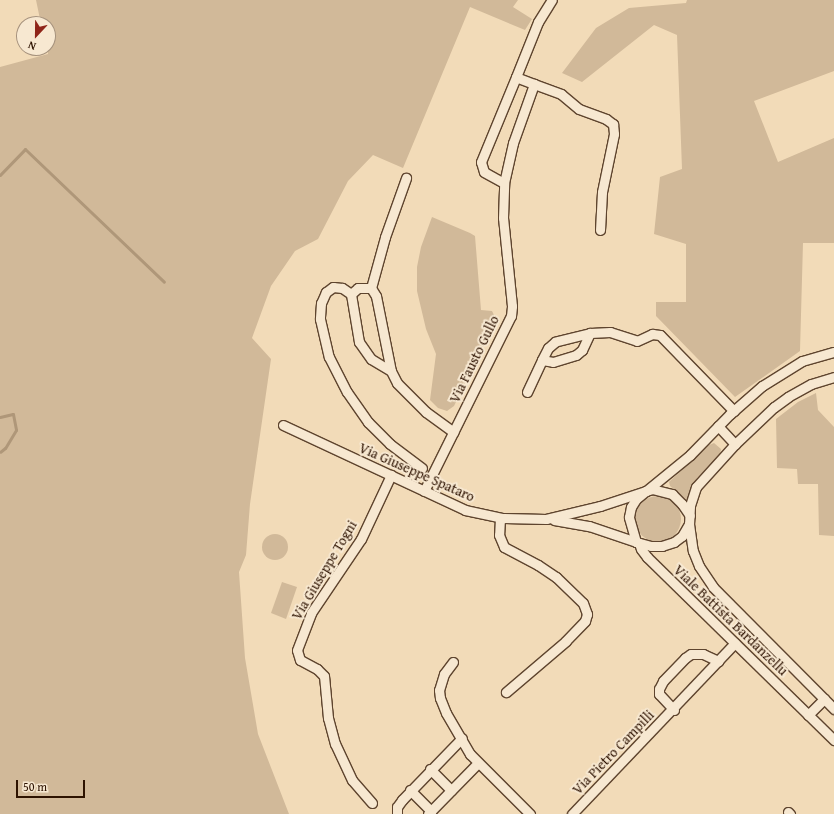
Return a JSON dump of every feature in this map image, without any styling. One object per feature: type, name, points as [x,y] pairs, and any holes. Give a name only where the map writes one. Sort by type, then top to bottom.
[{"type":"street","points":[[504,183],[484,172],[481,162],[538,22],[552,0]]},
{"type":"street","points":[[516,77],[561,94],[579,109],[606,119],[613,124],[614,134],[602,192],[600,230]]},
{"type":"street","name":"Via Fausto Gullo","points":[[424,491],[511,316],[512,306],[503,218],[504,183],[513,142],[534,84]]},
{"type":"street","points":[[406,178],[384,241],[371,288],[377,302],[391,371],[401,388],[421,408],[454,432]]},
{"type":"street","points":[[351,294],[342,288],[333,287],[326,292],[323,299],[320,319],[329,357],[344,387],[368,422],[390,444],[422,468]]},
{"type":"street","points":[[351,294],[361,287],[371,288]]},
{"type":"street","points":[[351,294],[352,310],[361,346],[371,359],[391,371]]},
{"type":"street","points":[[526,392],[548,348],[555,342],[590,333],[610,332],[634,341],[656,334],[665,338],[734,411]]},
{"type":"street","points":[[542,360],[553,362],[573,356],[582,350],[590,333]]},
{"type":"street","points":[[646,491],[659,490],[672,494],[682,504],[690,520],[682,536],[672,543],[658,546],[638,542],[631,527],[629,512],[636,499],[690,455],[718,426],[762,386],[787,369],[810,358],[834,352]]},
{"type":"street","name":"Viale Battista Bardanzellu","points":[[834,377],[811,384],[788,397],[774,407],[735,444],[699,483],[692,497],[690,520],[691,543],[694,556],[713,587],[834,709]]},
{"type":"street","name":"Via Giuseppe Spataro","points":[[283,425],[465,510],[500,518],[546,519],[589,526],[638,542]]},
{"type":"street","points":[[718,426],[735,444]]},
{"type":"street","name":"Via Giuseppe Togni","points":[[372,803],[352,780],[342,761],[329,723],[326,683],[323,674],[317,669],[302,662],[299,658],[298,648],[307,621],[319,599],[361,539],[391,476]]},
{"type":"street","name":"Via Giuseppe Spataro","points":[[546,519],[600,506],[646,491]]},
{"type":"street","points":[[500,518],[499,535],[504,547],[538,565],[556,577],[583,603],[587,614],[585,621],[566,641],[506,692]]},
{"type":"street","name":"Viale Battista Bardanzellu","points":[[638,542],[647,557],[834,740]]},
{"type":"street","name":"Via Pietro Campilli","points":[[572,814],[674,710],[736,643]]},
{"type":"street","name":"Via Pietro Campilli","points":[[674,710],[662,698],[659,692],[661,683],[685,658],[691,654],[703,654],[718,661]]},
{"type":"street","points":[[453,662],[443,677],[439,694],[446,713],[462,738],[467,749],[478,763],[530,814]]},
{"type":"street","points":[[808,715],[824,699]]},
{"type":"street","points":[[397,814],[399,804],[410,790],[462,738]]},
{"type":"street","points":[[410,790],[429,813],[478,763]]},
{"type":"street","points":[[430,769],[451,790]]},
{"type":"shaded area","points":[[36,0],[518,0],[513,7],[532,19],[525,30],[470,7],[403,168],[373,155],[348,181],[318,239],[295,251],[271,286],[252,338],[271,359],[250,504],[246,555],[239,572],[245,658],[258,734],[289,814],[0,814],[0,67],[41,56],[56,56],[56,16],[39,16]]},
{"type":"shaded area","points":[[687,0],[834,0],[834,71],[754,101],[778,162],[834,138],[834,243],[803,243],[800,351],[735,397],[656,316],[656,302],[686,302],[686,244],[654,234],[660,177],[682,169],[677,35],[654,25],[582,82],[562,73],[596,28],[629,8],[686,3]]},
{"type":"shaded area","points":[[432,217],[475,236],[481,310],[492,311],[496,319],[454,406],[447,411],[438,408],[430,400],[436,354],[426,329],[417,291],[417,267],[421,247]]},
{"type":"shaded area","points":[[816,393],[818,410],[834,427],[834,536],[819,535],[818,484],[798,484],[797,469],[777,468],[776,419],[798,402]]},
{"type":"shaded area","points":[[714,443],[721,449],[720,455],[697,478],[687,500],[670,486],[669,482],[709,445]]},
{"type":"shaded area","points":[[658,496],[671,500],[677,506],[681,519],[677,532],[671,538],[658,542],[645,538],[639,532],[635,519],[639,506],[645,500]]},
{"type":"shaded area","points":[[275,534],[284,538],[288,547],[284,556],[275,560],[266,556],[262,547],[266,538]]},
{"type":"shaded area","points":[[282,582],[297,587],[286,619],[271,613]]},
{"type":"waterway","points":[[0,175],[25,149],[164,282]]},
{"type":"waterway","points":[[0,417],[13,414],[16,430],[5,448],[0,452]]}]
